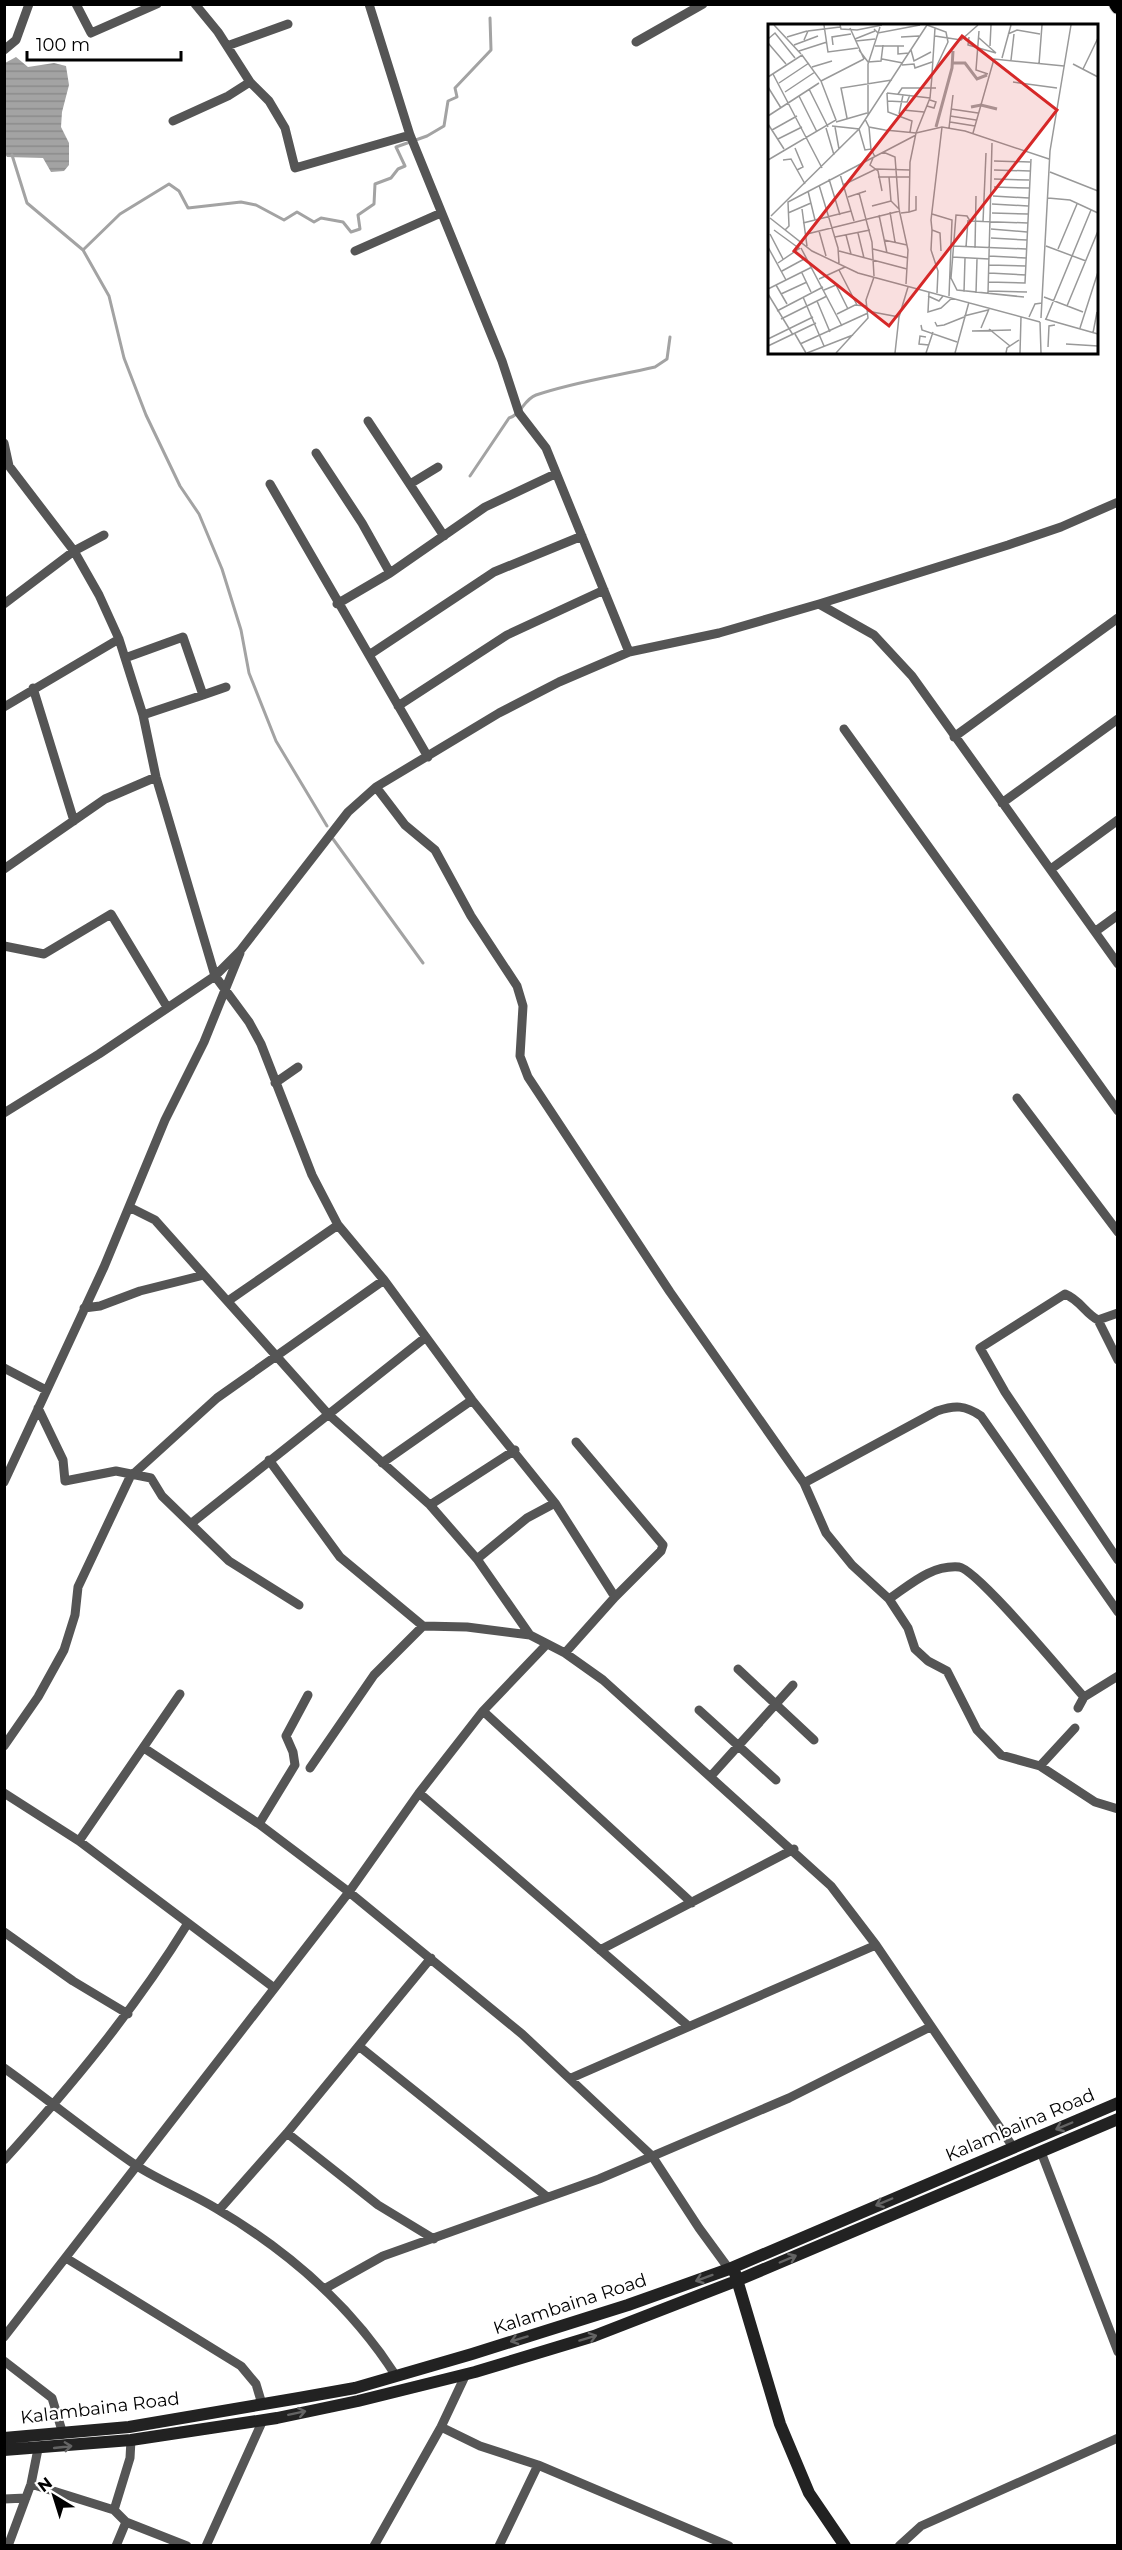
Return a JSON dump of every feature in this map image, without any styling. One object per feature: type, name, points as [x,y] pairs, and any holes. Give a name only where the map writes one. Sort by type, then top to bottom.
[{"type":"main road","name":"Kalambaina Road","points":[[4,2438],[129,2427],[356,2388],[396,2376],[628,2305],[732,2268],[1118,2103]]},
{"type":"main road","name":"Kalambaina Road","points":[[4,2450],[131,2440],[263,2420],[358,2401],[466,2374],[594,2336],[736,2281],[1118,2119]]},
{"type":"main road","points":[[732,2268],[780,2424],[809,2493],[842,2544]]},
{"type":"street","points":[[4,50],[16,40],[29,4]]},
{"type":"street","points":[[76,4],[91,33],[157,4]]},
{"type":"street","points":[[195,4],[227,46],[250,82],[268,101],[285,128],[295,168],[410,135]]},
{"type":"street","points":[[369,4],[410,135],[502,362],[519,412],[546,448],[629,652]]},
{"type":"street","points":[[636,42],[703,4]]},
{"type":"street","points":[[227,46],[288,24]]},
{"type":"street","points":[[173,121],[228,96],[250,82]]},
{"type":"street","points":[[355,251],[441,213]]},
{"type":"street","points":[[368,421],[444,536]]},
{"type":"street","points":[[4,443],[7,463],[74,550],[99,595],[119,639],[143,715],[156,777],[214,976],[249,1022],[261,1044],[274,1083],[312,1175],[339,1225],[384,1280],[472,1400],[515,1450],[555,1503],[615,1597]]},
{"type":"street","points":[[316,453],[362,523],[390,573]]},
{"type":"street","points":[[410,484],[438,468]]},
{"type":"street","points":[[337,604],[390,573],[485,507],[555,474]]},
{"type":"street","points":[[270,484],[337,604],[428,757]]},
{"type":"street","points":[[4,1113],[99,1054],[214,976],[240,951],[348,812],[376,787],[529,698],[629,652],[719,633],[819,604],[1061,527],[1118,502]]},
{"type":"street","points":[[4,604],[74,550],[104,535]]},
{"type":"street","points":[[369,655],[494,572],[582,536]]},
{"type":"street","points":[[398,706],[507,635],[604,590]]},
{"type":"street","points":[[819,604],[874,635],[912,676],[1118,964]]},
{"type":"street","points":[[954,737],[1118,618]]},
{"type":"street","points":[[125,658],[183,637],[203,695]]},
{"type":"street","points":[[4,707],[119,639]]},
{"type":"street","points":[[143,715],[226,687]]},
{"type":"street","points":[[33,688],[74,821]]},
{"type":"street","points":[[1002,803],[1118,719]]},
{"type":"street","points":[[844,729],[1118,1111]]},
{"type":"street","points":[[4,870],[105,799],[156,777]]},
{"type":"street","points":[[376,787],[405,825],[435,850],[471,916],[517,986],[523,1006],[520,1056],[528,1077],[670,1292],[804,1483],[825,1533],[852,1565],[889,1599],[908,1628],[915,1648],[928,1661],[947,1671],[956,1685],[964,1708],[983,1738],[1001,1755],[1040,1766],[1095,1802],[1118,1809]]},
{"type":"street","points":[[1051,869],[1118,820]]},
{"type":"street","points":[[4,946],[44,954],[111,914],[167,1007]]},
{"type":"street","points":[[1096,931],[1118,915]]},
{"type":"street","points":[[4,1482],[129,1207],[165,1120],[225,992],[240,951]]},
{"type":"street","points":[[274,1083],[298,1067]]},
{"type":"street","points":[[1017,1098],[1118,1232]]},
{"type":"street","points":[[129,1207],[154,1220],[328,1414],[430,1505],[477,1559],[530,1635]]},
{"type":"street","points":[[228,1301],[339,1225]]},
{"type":"street","points":[[84,1308],[100,1306],[140,1291],[204,1275]]},
{"type":"street","points":[[4,1746],[38,1697],[64,1650],[75,1614],[78,1587],[133,1474],[218,1398],[384,1280]]},
{"type":"street","points":[[1118,1360],[1098,1320],[1090,1316],[1073,1297],[1065,1294],[980,1348],[1005,1392],[1118,1560]]},
{"type":"street","points":[[1098,1320],[1118,1313]]},
{"type":"street","points":[[193,1522],[426,1337]]},
{"type":"street","points":[[4,1368],[46,1390]]},
{"type":"street","points":[[382,1463],[472,1400]]},
{"type":"street","points":[[804,1483],[937,1410],[950,1406],[967,1406],[981,1416],[1118,1612]]},
{"type":"street","points":[[38,1408],[63,1460],[65,1481],[117,1470],[151,1478],[162,1496],[193,1522],[230,1561],[300,1605]]},
{"type":"street","points":[[565,1653],[615,1597],[661,1551],[663,1545],[576,1442]]},
{"type":"street","points":[[430,1505],[515,1450]]},
{"type":"street","points":[[269,1460],[340,1557],[423,1626],[467,1627],[530,1635],[565,1653],[603,1680],[794,1850],[831,1886],[876,1945],[1013,2147]]},
{"type":"street","points":[[477,1559],[527,1518],[555,1503]]},
{"type":"street","points":[[889,1599],[932,1569],[960,1567],[968,1571],[998,1600],[1084,1697]]},
{"type":"street","points":[[310,1768],[374,1675],[423,1626]]},
{"type":"street","points":[[4,2337],[349,1892],[419,1793],[483,1711],[547,1644]]},
{"type":"street","points":[[738,1669],[814,1740]]},
{"type":"street","points":[[1078,1708],[1084,1697],[1118,1676]]},
{"type":"street","points":[[711,1776],[793,1685]]},
{"type":"street","points":[[79,1840],[180,1694]]},
{"type":"street","points":[[259,1824],[295,1765],[293,1752],[286,1736],[308,1695]]},
{"type":"street","points":[[699,1710],[776,1780]]},
{"type":"street","points":[[483,1711],[692,1903]]},
{"type":"street","points":[[1040,1766],[1075,1728]]},
{"type":"street","points":[[144,1748],[259,1824],[349,1892],[431,1958],[571,2078],[652,2156],[699,2228],[732,2268]]},
{"type":"street","points":[[4,1793],[79,1840],[273,1988]]},
{"type":"street","points":[[419,1793],[687,2025]]},
{"type":"street","points":[[600,1950],[794,1850]]},
{"type":"street","points":[[4,2160],[54,2104],[128,2014],[188,1923]]},
{"type":"street","points":[[4,1932],[73,1981],[128,2014]]},
{"type":"street","points":[[571,2078],[687,2025],[876,1945]]},
{"type":"street","points":[[219,2210],[360,2047],[431,1958]]},
{"type":"street","points":[[326,2288],[383,2256],[599,2179],[789,2098],[930,2027]]},
{"type":"street","points":[[360,2047],[546,2196]]},
{"type":"street","points":[[4,2068],[138,2167],[219,2210],[326,2288],[377,2347],[396,2376]]},
{"type":"street","points":[[287,2133],[378,2205],[434,2239]]},
{"type":"street","points":[[1041,2152],[1118,2352]]},
{"type":"street","points":[[66,2258],[241,2366],[256,2384],[262,2404]]},
{"type":"street","points":[[4,2361],[52,2398],[63,2434]]},
{"type":"street","points":[[374,2546],[441,2427],[466,2374]]},
{"type":"street","points":[[206,2546],[263,2420]]},
{"type":"street","points":[[441,2427],[480,2446],[538,2465],[729,2546]]},
{"type":"street","points":[[899,2546],[921,2526],[1118,2438]]},
{"type":"street","points":[[114,2510],[130,2458],[131,2440]]},
{"type":"street","points":[[8,2546],[31,2484],[38,2449]]},
{"type":"street","points":[[499,2546],[538,2465]]},
{"type":"street","points":[[31,2484],[114,2510],[126,2522],[187,2546]]},
{"type":"street","points":[[4,2499],[26,2498]]},
{"type":"street","points":[[116,2546],[126,2522]]},
{"type":"shaded area","points":[[16,57],[28,67],[54,63],[66,66],[69,85],[62,112],[61,127],[69,143],[69,165],[64,171],[51,172],[43,158],[7,157],[5,154],[5,63]]},
{"type":"waterway","points":[[83,250],[120,214],[169,184],[179,191],[188,208],[241,202],[256,205],[284,220],[297,212],[314,222],[321,218],[343,222],[351,232],[360,229],[358,215],[374,204],[375,184],[391,178],[398,169],[405,166],[396,147],[427,136],[444,126],[448,101],[457,97],[455,88],[491,50],[490,18]]},
{"type":"waterway","points":[[12,155],[27,203],[83,250],[109,296],[124,358],[146,415],[180,486],[199,514],[222,569],[241,630],[249,673],[276,741],[327,826]]},
{"type":"waterway","points":[[470,476],[509,418],[532,397],[565,386],[655,367],[667,359],[670,337]]},
{"type":"waterway","points":[[333,839],[423,963]]}]
